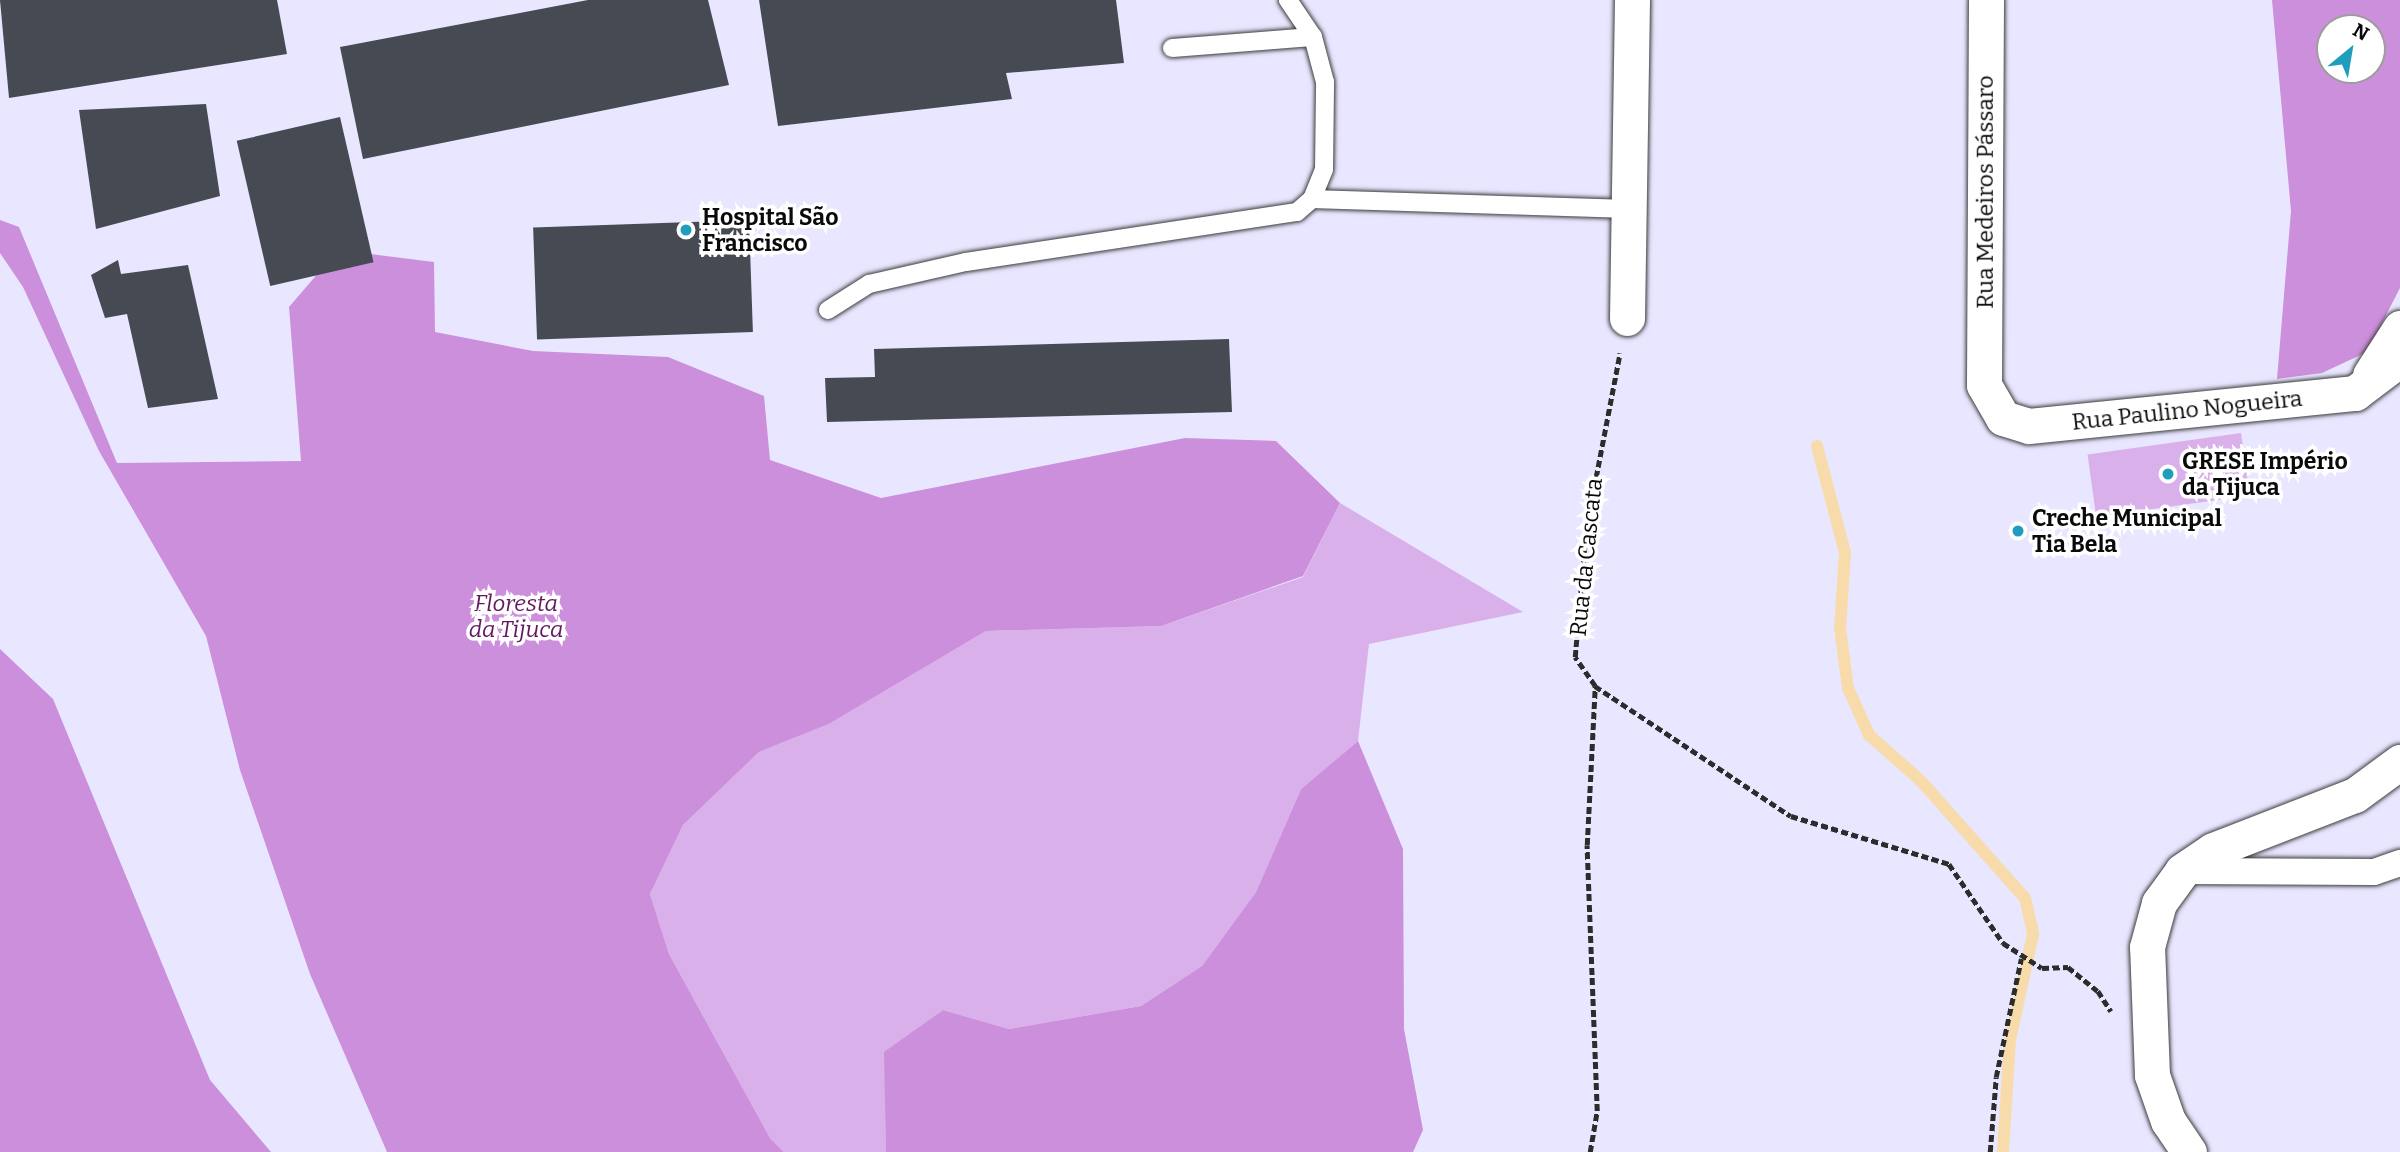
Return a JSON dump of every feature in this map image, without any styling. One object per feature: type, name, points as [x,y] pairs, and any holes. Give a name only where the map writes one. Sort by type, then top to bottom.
[{"type":"street","points":[[1627,318],[1632,0]]},
{"type":"street","name":"Rua Medeiros Pássaro","points":[[1983,385],[1986,0]]},
{"type":"street","points":[[2355,393],[2400,328]]},
{"type":"street","points":[[2355,393],[2400,359]]},
{"type":"street","name":"Rua Paulino Nogueira","points":[[1983,385],[2004,418],[2029,426],[2355,393]]},
{"type":"street","points":[[2189,1152],[2168,1121],[2152,1075],[2147,947],[2159,903],[2182,871],[2213,850],[2355,795],[2400,762]]},
{"type":"street","points":[[2182,871],[2374,872],[2400,863]]},
{"type":"lane","points":[[828,310],[869,284],[954,265],[1266,221],[1297,212],[1312,199],[1325,170],[1325,82],[1313,37],[1287,0]]},
{"type":"lane","points":[[1172,48],[1313,37]]},
{"type":"lane","points":[[1312,199],[1628,209]]},
{"type":"path","name":"Rua da Cascata","points":[[1595,686],[1575,657],[1581,573],[1627,318]]},
{"type":"path","points":[[1595,686],[1791,816],[1949,864],[1985,921],[2021,959],[2042,968],[2068,967],[2098,991],[2117,1022]]},
{"type":"path","points":[[1590,1152],[1597,1111],[1587,845],[1595,686]]},
{"type":"path","points":[[1990,1152],[1996,1077],[2021,959]]},
{"type":"shaded area","name":"GRESE Império da Tijuca","points":[[2241,433],[2250,495],[2096,517],[2088,455]]},
{"type":"shaded area","points":[[1340,503],[1523,612],[1369,644],[1358,741],[1301,789],[1256,892],[1202,966],[1141,1006],[1009,1029],[943,1010],[885,1052],[886,1152],[784,1152],[770,1138],[669,954],[650,894],[683,825],[759,752],[829,724],[986,631],[1161,626],[1303,577]]},
{"type":"green space","points":[[2272,0],[2400,0],[2400,288],[2367,352],[2322,373],[2277,379],[2291,211]]},
{"type":"green space","name":"Floresta da Tijuca","points":[[0,220],[19,227],[117,463],[301,461],[289,307],[338,250],[434,262],[435,332],[533,351],[668,357],[764,396],[770,460],[881,498],[1185,438],[1276,441],[1340,503],[1303,576],[1161,626],[986,631],[829,724],[759,752],[683,825],[650,894],[669,954],[770,1138],[784,1152],[387,1152],[310,974],[240,770],[206,636],[99,451],[23,287],[0,253]]},
{"type":"green space","points":[[0,649],[53,699],[210,1080],[271,1152],[0,1152]]},
{"type":"green space","points":[[1358,741],[1403,849],[1404,1029],[1423,1130],[1413,1152],[886,1152],[884,1052],[943,1010],[1009,1029],[1141,1006],[1202,966],[1256,892],[1301,789]]},
{"type":"building","points":[[0,0],[277,0],[287,54],[9,98]]},
{"type":"building","points":[[588,0],[708,0],[729,85],[363,159],[340,47]]},
{"type":"building","points":[[759,0],[1116,0],[1124,63],[1006,73],[1012,99],[778,126]]},
{"type":"building","points":[[206,104],[220,196],[96,229],[79,110]]},
{"type":"building","points":[[340,117],[374,262],[270,286],[237,141]]},
{"type":"building","points":[[749,220],[753,332],[537,339],[533,228]]},
{"type":"building","points":[[118,260],[121,274],[188,265],[218,399],[148,408],[127,314],[105,318],[91,275]]},
{"type":"building","points":[[1229,339],[1232,412],[827,422],[825,378],[875,377],[874,349]]},
{"type":"waterway","points":[[1817,446],[1845,553],[1840,628],[1848,688],[1869,735],[1921,781],[2025,898],[2033,934],[2010,1040],[2003,1152]]},
{"type":"place","name":"Hospital São Francisco","points":[[686,230]]},
{"type":"place","name":"GRESE Império da Tijuca","points":[[2168,474]]},
{"type":"place","name":"Creche Municipal Tia Bela","points":[[2018,531]]}]
